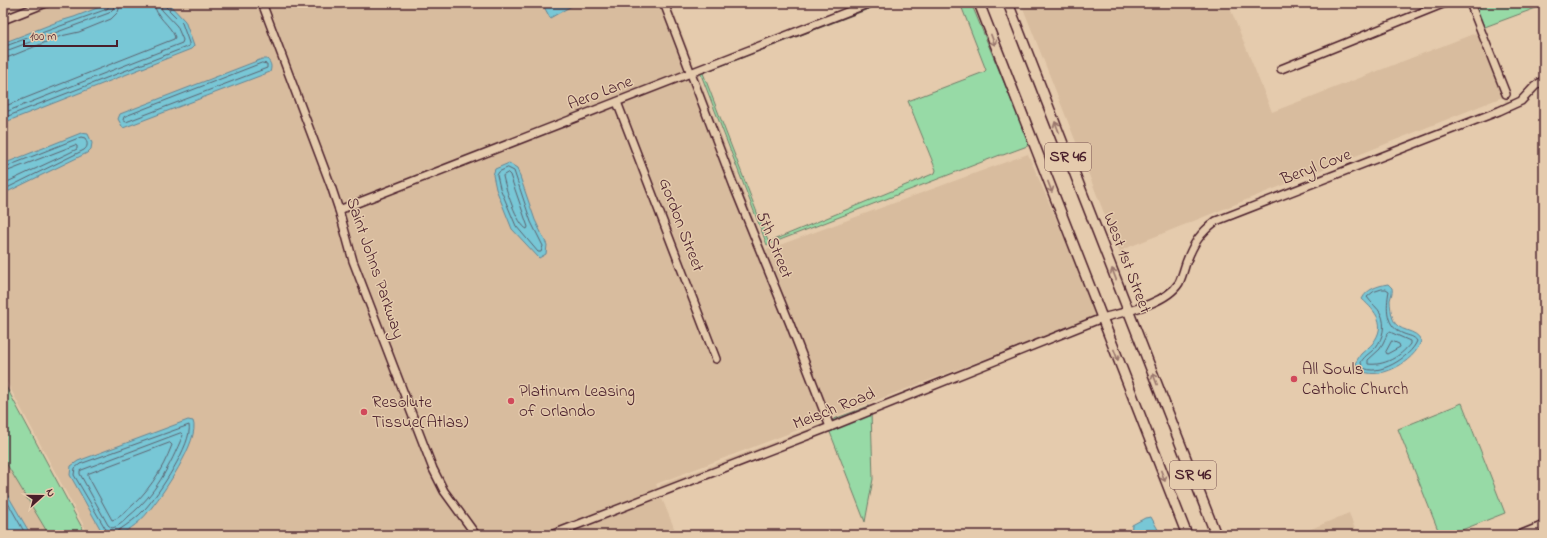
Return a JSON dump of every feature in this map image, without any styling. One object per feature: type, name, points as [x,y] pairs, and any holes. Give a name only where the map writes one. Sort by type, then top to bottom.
[{"type":"main road","name":"SR 46","points":[[979,3],[1187,535]]},
{"type":"main road","name":"West 1st Street","points":[[1008,3],[1216,535]]},
{"type":"street","points":[[3,20],[46,3]]},
{"type":"street","name":"Saint Johns Parkway","points":[[262,3],[339,210],[354,261],[432,468],[444,491],[476,535]]},
{"type":"street","name":"5th Street","points":[[664,3],[735,189],[830,427]]},
{"type":"street","name":"Aero Lane","points":[[339,210],[870,3]]},
{"type":"street","points":[[1281,69],[1445,3]]},
{"type":"street","points":[[1470,3],[1506,94]]},
{"type":"street","name":"Beryl Cove","points":[[1128,311],[1161,299],[1169,294],[1179,283],[1194,243],[1203,231],[1216,221],[1499,111],[1521,101],[1535,86],[1544,80]]},
{"type":"street","name":"Gordon Street","points":[[617,102],[716,359]]},
{"type":"street","name":"Meisch Road","points":[[551,535],[830,427],[1102,318],[1128,311]]},
{"type":"street","points":[[1519,535],[1544,525]]},
{"type":"shaded area","points":[[3,3],[670,3],[766,250],[1028,154],[1098,316],[656,484],[677,535],[89,535],[3,375]]},
{"type":"shaded area","points":[[1021,3],[1228,3],[1272,112],[1481,31],[1511,108],[1508,109],[1504,98],[1500,98],[1124,249],[1124,255],[1121,256]]},
{"type":"shaded area","points":[[826,422],[828,428],[662,492],[660,485]]},
{"type":"shaded area","points":[[3,458],[49,535],[31,535],[3,487]]},
{"type":"shaded area","points":[[1349,513],[1357,535],[1297,535]]},
{"type":"green space","points":[[873,3],[884,3],[703,73],[768,241],[935,173],[936,170],[908,101],[986,70],[960,3],[971,3],[1030,145],[1000,155],[767,245],[700,72]]},
{"type":"green space","points":[[1493,3],[1544,3],[1544,5],[1482,28],[1475,9]]},
{"type":"green space","points":[[3,381],[86,535],[49,535],[3,458]]},
{"type":"green space","points":[[1462,403],[1505,513],[1449,535],[1440,535],[1398,429]]},
{"type":"green space","points":[[869,406],[871,411],[873,479],[865,522],[826,422]]},
{"type":"water","points":[[110,3],[168,3],[185,21],[194,46],[191,49],[3,123],[3,43]]},
{"type":"water","points":[[542,3],[577,3],[550,18]]},
{"type":"water","points":[[262,59],[267,59],[269,62],[271,66],[270,72],[123,128],[118,119],[120,114]]},
{"type":"water","points":[[81,133],[88,134],[92,143],[91,149],[87,153],[3,194],[3,164]]},
{"type":"water","points":[[509,163],[517,168],[535,220],[547,245],[546,254],[539,258],[512,229],[496,189],[493,175],[495,169]]},
{"type":"water","points":[[1388,284],[1392,288],[1390,304],[1392,317],[1395,323],[1398,327],[1416,334],[1421,341],[1417,349],[1403,363],[1385,372],[1366,373],[1358,369],[1356,362],[1361,354],[1373,343],[1379,330],[1379,324],[1378,319],[1372,309],[1362,299],[1373,288]]},
{"type":"water","points":[[188,420],[193,421],[194,429],[186,454],[154,505],[139,521],[124,532],[118,535],[113,535],[102,532],[70,475],[71,466],[78,461]]},
{"type":"water","points":[[3,487],[31,535],[5,535]]},
{"type":"water","points":[[1151,517],[1161,535],[1131,535],[1132,525],[1145,518]]},
{"type":"place","name":"All Souls Catholic Church","points":[[1294,379]]},
{"type":"place","name":"Platinum Leasing of Orlando","points":[[511,401]]},
{"type":"place","name":"Resolute Tissue(Atlas)","points":[[364,412]]}]
